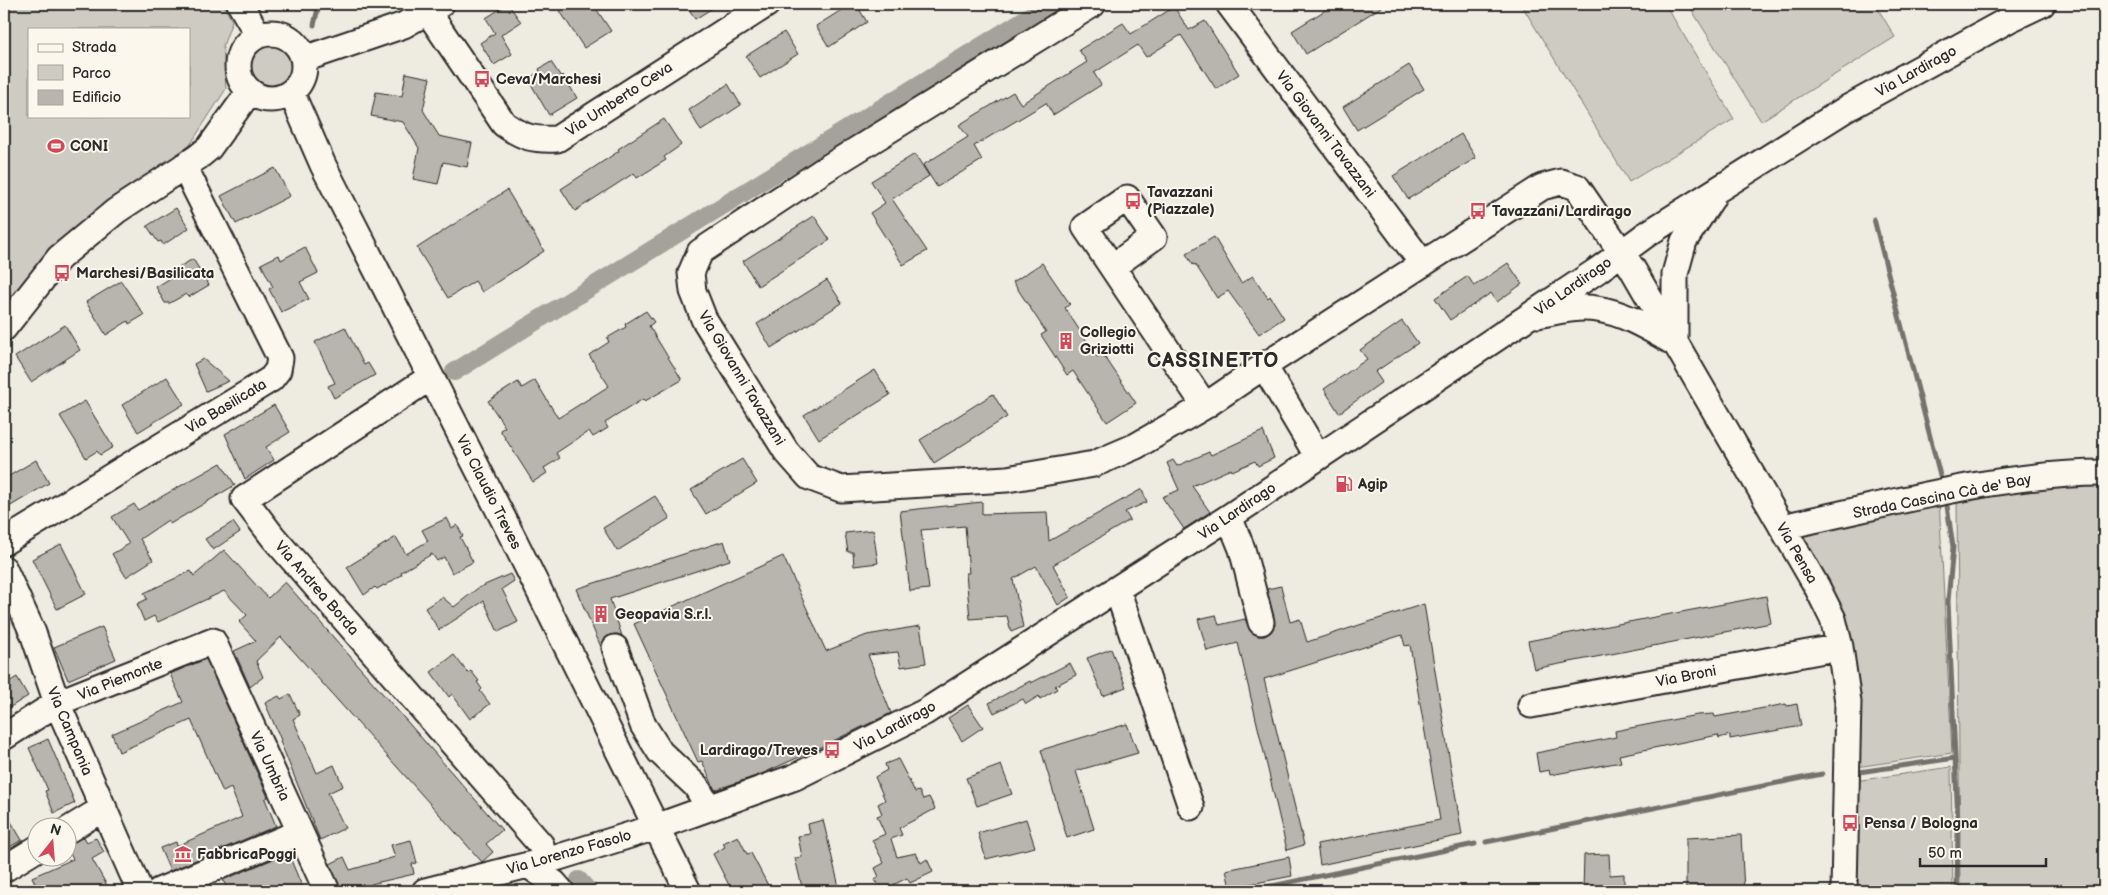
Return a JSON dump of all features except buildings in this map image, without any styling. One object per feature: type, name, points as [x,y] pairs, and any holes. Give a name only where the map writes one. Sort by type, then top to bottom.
[{"type":"street","points":[[240,4],[258,35]]},
{"type":"street","name":"Via Umberto Ceva","points":[[434,8],[504,124],[521,136],[542,140],[557,139],[767,4]]},
{"type":"street","name":"Via Giovanni Tavazzani","points":[[1093,4],[824,170],[700,252],[691,273],[693,292],[704,319],[786,450],[809,477],[841,489],[1007,479],[1094,464],[1136,446],[1205,406],[1542,187],[1560,182],[1577,187],[1621,252]]},
{"type":"street","name":"Via Giovanni Tavazzani","points":[[1229,4],[1423,264]]},
{"type":"street","name":"Via Lardirago","points":[[656,827],[795,777],[925,712],[1229,517],[1598,270],[1621,252],[1718,190],[1846,109],[2006,12],[2042,4]]},
{"type":"street","points":[[304,59],[404,25],[434,8]]},
{"type":"street","points":[[269,33],[291,40],[299,48],[304,59],[304,71],[299,83],[291,92],[281,97],[270,99],[259,97],[241,81],[238,68],[240,55],[247,43],[258,35],[269,33]]},
{"type":"street","points":[[4,328],[59,258],[116,210],[184,166],[208,148],[250,91]]},
{"type":"street","name":"Via Claudio Treves","points":[[291,92],[323,165],[514,540],[688,891]]},
{"type":"street","name":"Via Basilicata","points":[[4,542],[271,379],[278,370],[280,358],[184,166]]},
{"type":"street","points":[[1528,317],[1565,310],[1596,309],[1627,317],[1675,343],[1675,274],[1684,241],[1701,212],[1718,190]]},
{"type":"street","name":"Via Pensa","points":[[1621,252],[1817,587],[1833,619],[1840,647],[1848,702],[1844,891]]},
{"type":"street","points":[[1112,267],[1205,406]]},
{"type":"street","points":[[1264,366],[1318,457]]},
{"type":"street","name":"Via Andrea Borda","points":[[431,377],[244,499],[273,537],[534,855]]},
{"type":"street","name":"Strada Cascina Cà de' Bay","points":[[1782,528],[1976,486],[2029,478],[2104,473]]},
{"type":"street","points":[[1229,517],[1242,549],[1261,622]]},
{"type":"street","name":"Via Campania","points":[[4,569],[33,633],[57,704],[140,891]]},
{"type":"street","points":[[1117,589],[1191,808]]},
{"type":"street","name":"Via Piemonte","points":[[4,737],[57,704],[213,641]]},
{"type":"street","name":"Via Umbria","points":[[213,641],[327,891]]},
{"type":"street","name":"Via Broni","points":[[1532,705],[1840,647]]},
{"type":"street","points":[[615,648],[643,724],[660,752],[696,786],[709,808]]},
{"type":"street","points":[[78,824],[104,808]]},
{"type":"street","name":"Via Lorenzo Fasolo","points":[[425,891],[534,855],[656,827]]},
{"type":"street","points":[[159,891],[300,832]]},
{"type":"street","points":[[4,869],[28,854]]},
{"type":"street","points":[[534,855],[562,891]]},
{"type":"green space","name":"CONI","points":[[4,4],[223,4],[232,21],[223,46],[226,89],[188,148],[51,252],[4,303]]},
{"type":"green space","points":[[1521,4],[1665,4],[1734,119],[1629,182]]},
{"type":"green space","points":[[1688,4],[1875,4],[1895,37],[1761,121]]},
{"type":"green space","points":[[266,41],[276,41],[289,48],[296,61],[296,71],[289,84],[276,91],[266,91],[257,87],[250,80],[246,71],[246,61],[250,52],[257,45]]},
{"type":"green space","points":[[2104,481],[2104,891],[1960,891],[1957,498]]},
{"type":"green space","points":[[1939,499],[1952,753],[1856,767],[1856,689],[1791,529]]},
{"type":"green space","points":[[1951,767],[1953,891],[1853,891],[1855,781]]},
{"type":"waterway","points":[[314,25],[319,4]]},
{"type":"waterway","points":[[454,372],[1049,4]]},
{"type":"waterway","points":[[1874,219],[1942,483]]},
{"type":"waterway","points":[[1946,499],[1953,547],[1948,601],[1958,823],[1957,891]]},
{"type":"waterway","points":[[1859,772],[1955,758]]},
{"type":"waterway","points":[[1486,842],[1822,774]]},
{"type":"waterway","points":[[1247,891],[1475,844]]},
{"type":"waterway","points":[[579,880],[589,891]]},
{"type":"place","name":"Ceva/Marchesi","points":[[482,79]]},
{"type":"place","name":"CONI","points":[[56,146]]},
{"type":"place","name":"Tavazzani (Piazzale)","points":[[1133,201]]},
{"type":"place","name":"Tavazzani/Lardirago","points":[[1478,211]]},
{"type":"place","name":"Marchesi/Basilicata","points":[[62,273]]},
{"type":"place","name":"Collegio Griziotti","points":[[1066,341]]},
{"type":"place","name":"Agip","points":[[1344,484]]},
{"type":"place","name":"Geopavia S.r.l.","points":[[601,614]]},
{"type":"place","name":"Lardirago/Treves","points":[[832,750]]},
{"type":"place","name":"Pensa / Bologna","points":[[1850,823]]},
{"type":"place","name":"FabbricaPoggi","points":[[183,854]]},
{"type":"district","name":"CASSINETTO","points":[[1213,360]]}]
